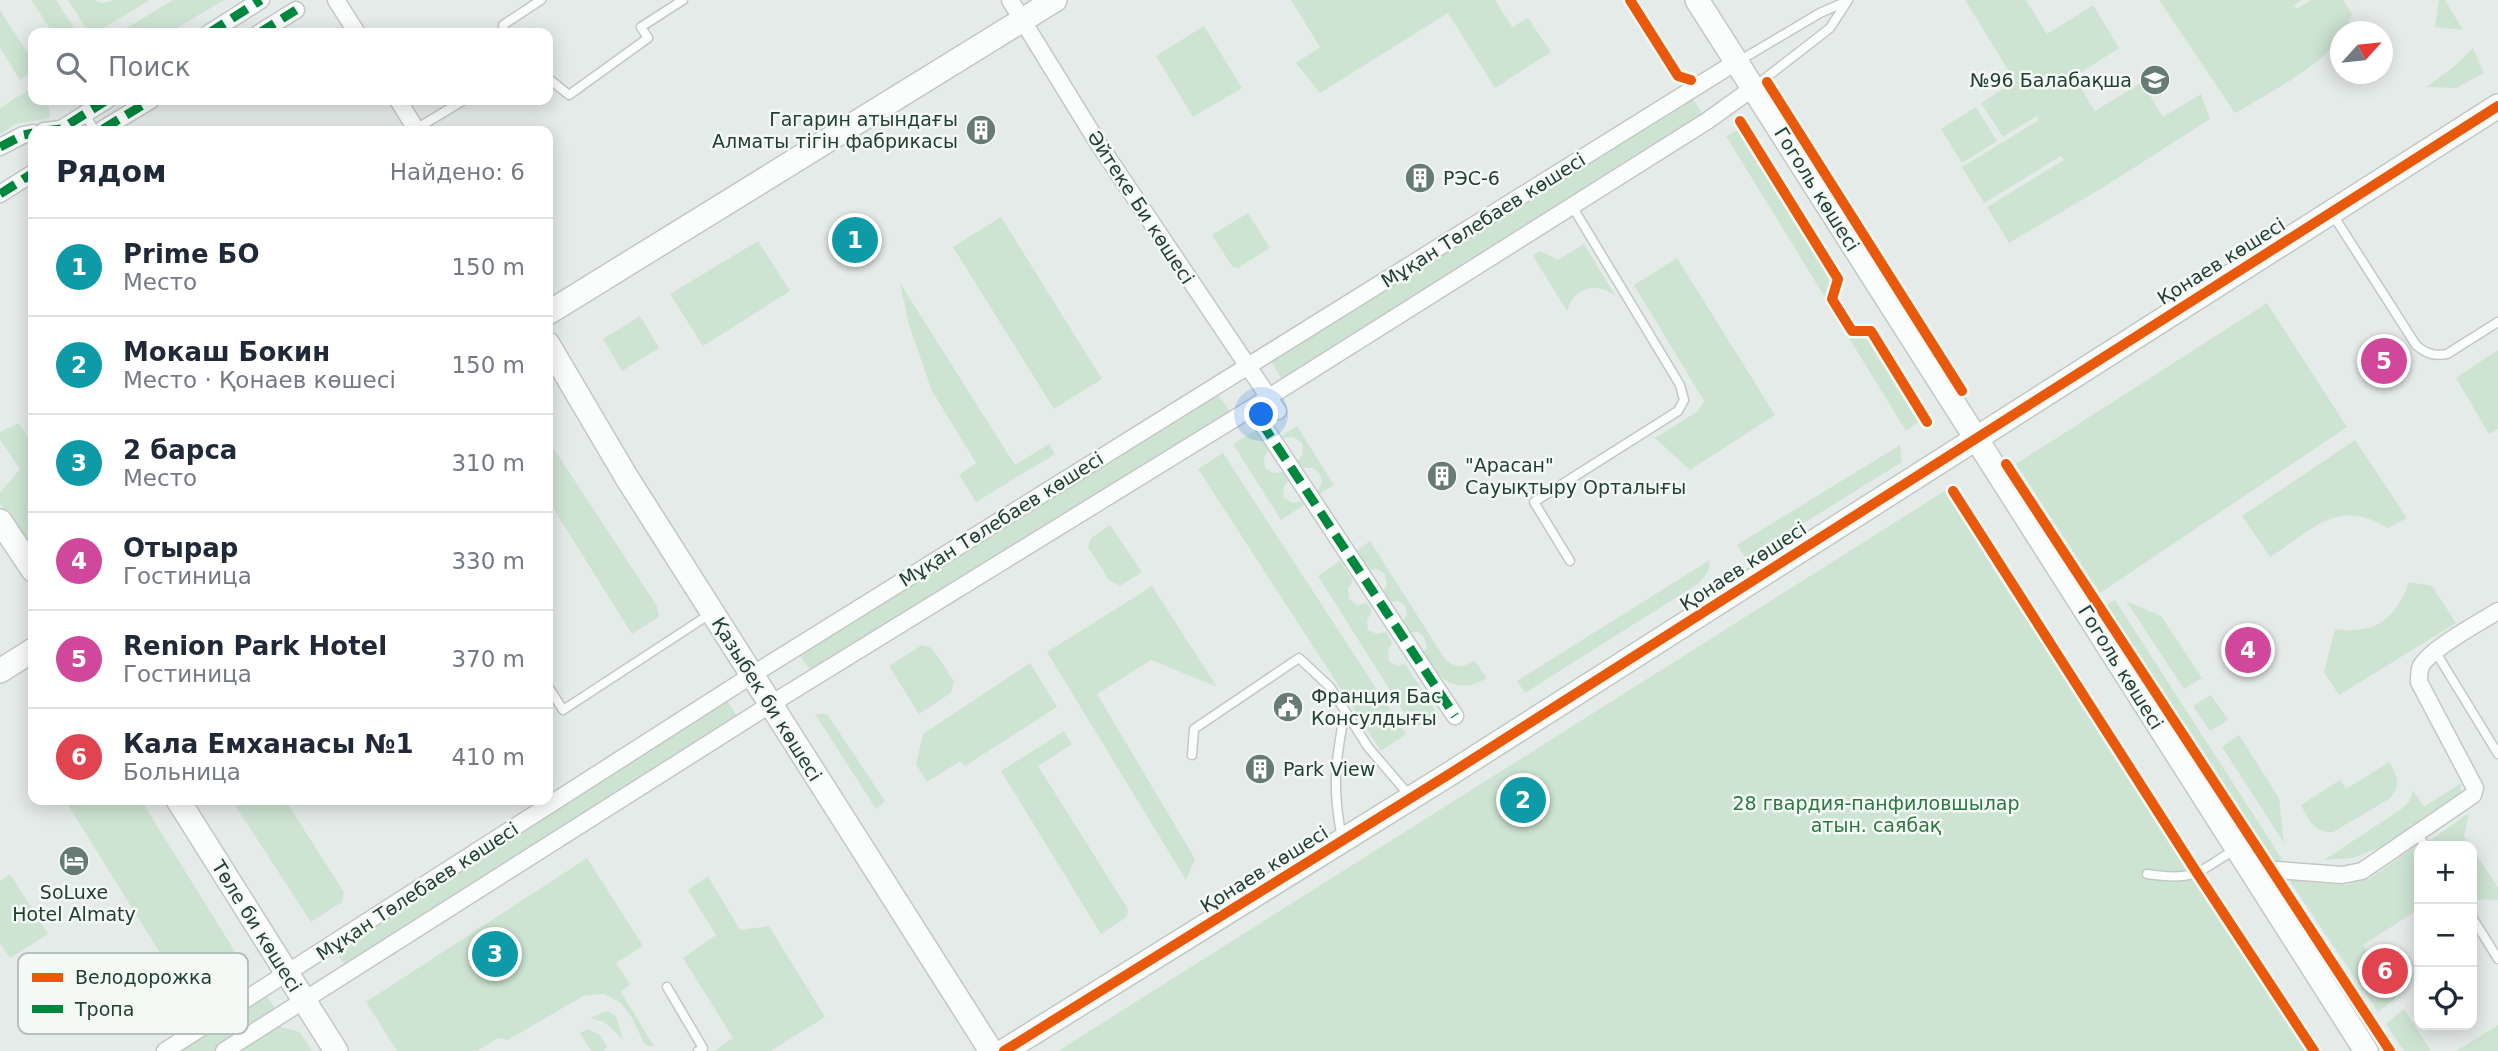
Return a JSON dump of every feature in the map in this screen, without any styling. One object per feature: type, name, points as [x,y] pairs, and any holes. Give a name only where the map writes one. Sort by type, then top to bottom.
[{"type":"street","points":[[217,28],[261,0]]},
{"type":"street","points":[[336,0],[354,28]]},
{"type":"street","name":"Әйтеке Би көшесі","points":[[1010,0],[1098,143],[1273,404]]},
{"type":"street","points":[[553,310],[1055,0]]},
{"type":"street","name":"Гоголь көшесі","points":[[1697,0],[2366,1051]]},
{"type":"street","points":[[266,28],[296,10]]},
{"type":"street","name":"Мұқан Төлебаев көшесі","points":[[553,803],[752,675],[1736,62]]},
{"type":"street","name":"Мұқан Төлебаев көшесі","points":[[224,1051],[771,705],[1273,404],[1572,206],[1707,121],[1753,88]]},
{"type":"street","points":[[66,126],[99,105]]},
{"type":"street","points":[[106,126],[142,105]]},
{"type":"street","points":[[401,105],[414,126]]},
{"type":"street","name":"Қонаев көшесі","points":[[1004,1051],[1412,798],[2498,106]]},
{"type":"street","points":[[0,148],[28,134]]},
{"type":"street","points":[[0,194],[28,176]]},
{"type":"street","name":"Қазыбек би көшесі","points":[[553,352],[627,478],[991,1051]]},
{"type":"street","points":[[1261,422],[1455,716]]},
{"type":"street","points":[[0,521],[28,563]]},
{"type":"street","points":[[2258,882],[2277,870],[2342,875],[2362,871],[2421,840],[2475,792],[2418,682],[2422,664],[2435,651],[2498,611]]},
{"type":"street","points":[[0,671],[28,653]]},
{"type":"street","name":"Төле би көшесі","points":[[181,805],[336,1051]]},
{"type":"street","name":"Мұқан Төлебаев көшесі","points":[[248,999],[550,805]]},
{"type":"street","name":"Мұқан Төлебаев көшесі","points":[[165,1051],[192,1034]]},
{"type":"lane","points":[[503,28],[503,25],[541,0]]},
{"type":"lane","points":[[553,82],[569,95],[648,38],[640,27],[683,0]]},
{"type":"lane","name":"Мұқан Төлебаев көшесі","points":[[1736,62],[1820,13],[1847,1]]},
{"type":"lane","name":"Мұқан Төлебаев көшесі","points":[[1753,88],[1830,28],[1847,1]]},
{"type":"lane","points":[[422,126],[456,105]]},
{"type":"lane","points":[[85,114],[96,126]]},
{"type":"lane","points":[[1570,561],[1534,502],[1678,411],[1684,400],[1680,385],[1572,206]]},
{"type":"lane","points":[[2331,212],[2416,345],[2424,352],[2447,354],[2498,321]]},
{"type":"lane","points":[[553,694],[564,710],[712,612]]},
{"type":"lane","points":[[2435,651],[2498,754]]},
{"type":"lane","points":[[1192,755],[1194,729],[1299,658],[1330,687],[1368,747],[1412,798]]},
{"type":"lane","points":[[1342,841],[1335,802],[1335,768],[1345,711]]},
{"type":"lane","points":[[2147,874],[2187,877],[2236,848]]},
{"type":"lane","points":[[2477,925],[2498,958]]},
{"type":"lane","points":[[667,987],[703,1048],[698,1051]]},
{"type":"green space","points":[[31,0],[56,0],[74,28],[50,28]]},
{"type":"green space","points":[[68,0],[93,0],[102,3],[116,0],[150,0],[103,28],[86,28]]},
{"type":"green space","points":[[173,0],[224,0],[177,28],[127,28]]},
{"type":"green space","points":[[1291,0],[1495,0],[1512,27],[1528,18],[1551,52],[1495,88],[1448,13],[1320,93],[1296,63],[1320,47]]},
{"type":"green space","points":[[1965,0],[2026,0],[2047,34],[2093,5],[2119,48],[2074,77],[2095,111],[2142,82],[2163,117],[2201,94],[2210,119],[2009,243],[1987,207],[2064,160],[2061,156],[1984,203],[1962,167],[2039,120],[2037,116],[2003,137],[1981,103],[2015,81]]},
{"type":"green space","points":[[2159,0],[2302,0],[2294,5],[2297,9],[2311,0],[2343,0],[2352,14],[2349,21],[2330,21],[2330,49],[2327,53],[2296,77],[2235,113]]},
{"type":"green space","points":[[2439,0],[2445,0],[2463,30],[2435,27]]},
{"type":"green space","points":[[0,10],[28,54],[28,75],[20,80],[0,48]]},
{"type":"green space","points":[[1204,26],[1242,88],[1193,117],[1156,56]]},
{"type":"green space","points":[[2473,48],[2484,73],[2456,88],[2426,87],[2455,66]]},
{"type":"green space","points":[[28,90],[28,105],[47,105],[50,118],[16,124],[0,134],[0,108]]},
{"type":"green space","points":[[1689,93],[1707,121],[1286,387],[1267,354]]},
{"type":"green space","points":[[1976,107],[1997,141],[1962,163],[1941,129]]},
{"type":"green space","points":[[1739,129],[1833,279],[1826,299],[1726,136]]},
{"type":"green space","points":[[1248,213],[1270,248],[1238,268],[1232,266],[1212,235]]},
{"type":"green space","points":[[1001,217],[1102,379],[1054,409],[953,247]]},
{"type":"green space","points":[[758,241],[790,291],[703,346],[670,294]]},
{"type":"green space","points":[[1584,244],[1616,297],[1602,289],[1587,289],[1575,296],[1567,311],[1533,256],[1540,251],[1558,260]]},
{"type":"green space","points":[[1677,258],[1775,415],[1690,470],[1655,438],[1698,411],[1704,401],[1634,285]]},
{"type":"green space","points":[[900,283],[1015,465],[1049,444],[1055,454],[976,502],[959,475],[976,463],[932,391],[909,325]]},
{"type":"green space","points":[[2267,303],[2347,427],[2100,593],[2016,464]]},
{"type":"green space","points":[[640,316],[659,348],[622,371],[603,339]]},
{"type":"green space","points":[[1868,337],[1920,421],[1906,431],[1849,338]]},
{"type":"green space","points":[[2498,350],[2498,429],[2489,434],[2456,378]]},
{"type":"green space","points":[[1212,387],[1235,418],[815,677],[795,648]]},
{"type":"green space","points":[[19,423],[28,438],[28,540],[20,538],[0,503],[0,493],[20,469],[0,440],[0,432]]},
{"type":"green space","points":[[1297,426],[1334,485],[1320,494],[1317,491],[1322,483],[1320,474],[1313,468],[1304,468],[1298,461],[1303,453],[1302,443],[1293,437],[1282,436]]},
{"type":"green space","points":[[1256,430],[1269,450],[1264,457],[1265,468],[1273,473],[1283,472],[1288,481],[1283,488],[1284,498],[1293,503],[1301,501],[1304,505],[1281,520],[1233,444]]},
{"type":"green space","points":[[2355,440],[2407,518],[2388,528],[2370,519],[2340,516],[2313,528],[2270,557],[2242,516]]},
{"type":"green space","points":[[1900,445],[1902,462],[1746,559],[1737,545]]},
{"type":"green space","points":[[553,448],[657,606],[659,617],[632,634],[553,508]]},
{"type":"green space","points":[[1223,453],[1406,734],[1381,751],[1198,469]]},
{"type":"green space","name":"28 гвардия-панфиловшылар атын. саябақ","points":[[1951,487],[2306,1051],[1058,1051]]},
{"type":"green space","points":[[1110,525],[1142,572],[1120,586],[1109,580],[1088,547],[1091,538]]},
{"type":"green space","points":[[1370,541],[1443,656],[1458,666],[1475,661],[1487,678],[1466,686],[1457,685],[1436,671],[1423,654],[1427,647],[1424,637],[1418,632],[1409,632],[1403,622],[1407,614],[1405,605],[1398,601],[1389,602],[1383,592],[1387,584],[1385,574],[1377,569],[1369,570],[1356,551]]},
{"type":"green space","points":[[1710,560],[1708,572],[1699,583],[1525,693],[1517,681]]},
{"type":"green space","points":[[1340,561],[1353,581],[1348,588],[1349,599],[1357,605],[1367,603],[1372,612],[1367,620],[1368,630],[1377,634],[1386,632],[1392,643],[1388,651],[1389,661],[1397,666],[1405,664],[1437,713],[1414,728],[1318,576]]},
{"type":"green space","points":[[2409,582],[2432,586],[2456,623],[2339,695],[2324,672],[2335,629],[2362,629],[2382,622],[2398,606]]},
{"type":"green space","points":[[1152,586],[1217,687],[1151,660],[1097,694],[1195,859],[1186,880],[1047,652]]},
{"type":"green space","points":[[2115,600],[2282,859],[2271,866],[2104,607]]},
{"type":"green space","points":[[2126,601],[2161,616],[2202,678],[2184,689]]},
{"type":"green space","points":[[922,645],[932,648],[954,681],[951,693],[919,714],[889,666]]},
{"type":"green space","points":[[1030,663],[1057,707],[965,766],[960,761],[927,782],[916,764],[923,734]]},
{"type":"green space","points":[[723,694],[741,723],[349,972],[332,945]]},
{"type":"green space","points":[[2211,695],[2228,720],[2210,731],[2193,706]]},
{"type":"green space","points":[[815,714],[827,714],[885,801],[876,809]]},
{"type":"green space","points":[[1064,731],[1072,744],[1038,766],[1128,909],[1127,917],[1101,934],[1001,771]]},
{"type":"green space","points":[[2239,735],[2279,798],[2284,843],[2222,747]]},
{"type":"green space","points":[[2389,762],[2395,772],[2397,786],[2389,799],[2333,832],[2317,828],[2310,820],[2301,805],[2340,780],[2346,789]]},
{"type":"green space","points":[[2461,783],[2461,794],[2381,847],[2353,858],[2324,860],[2400,810],[2409,802],[2413,790],[2424,807]]},
{"type":"green space","points":[[68,805],[144,805],[236,953],[160,953]]},
{"type":"green space","points":[[288,805],[344,892],[342,902],[311,922],[236,807]]},
{"type":"green space","points":[[2469,813],[2464,836],[2468,841],[2429,841]]},
{"type":"green space","points":[[2414,847],[2414,912],[2363,945],[2397,997],[2378,1012],[2289,880],[2344,885],[2369,879]]},
{"type":"green space","points":[[2477,856],[2498,887],[2498,900],[2477,899]]},
{"type":"green space","points":[[587,858],[643,946],[616,963],[630,984],[621,992],[654,1046],[644,1043],[621,1003],[604,994],[583,996],[508,1040],[498,1038],[477,1051],[397,1051],[366,1002]]},
{"type":"green space","points":[[10,874],[48,934],[10,958],[0,943],[0,881]]},
{"type":"green space","points":[[708,876],[740,930],[769,926],[825,1017],[771,1051],[714,1051],[733,1038],[683,958],[716,935],[688,890]]},
{"type":"green space","points":[[263,990],[280,1016],[277,1026],[300,1032],[312,1051],[165,1051],[192,1034],[248,1034],[248,999]]},
{"type":"green space","points":[[2404,1009],[2414,1025],[2414,1030],[2418,1030],[2431,1051],[2404,1051],[2386,1024]]},
{"type":"green space","points":[[607,1011],[616,1016],[623,1039],[604,1022],[590,1018]]},
{"type":"green space","points":[[2498,1025],[2498,1051],[2456,1051]]},
{"type":"green space","points":[[587,1029],[599,1034],[607,1046],[604,1051],[591,1051],[580,1033]]},
{"type":"marked path","points":[[217,28],[261,0]]},
{"type":"marked path","points":[[267,28],[296,10]]},
{"type":"marked path","points":[[66,126],[99,105]]},
{"type":"marked path","points":[[108,126],[143,105]]},
{"type":"marked path","points":[[0,147],[28,134]]},
{"type":"marked path","points":[[0,194],[28,176]]},
{"type":"marked path","points":[[1261,422],[1455,716]]},
{"type":"cycle path","points":[[1630,0],[1678,76],[1691,80]]},
{"type":"cycle path","points":[[1767,82],[1962,391]]},
{"type":"cycle path","points":[[1004,1051],[1451,773],[2498,106]]},
{"type":"cycle path","points":[[1740,121],[1838,279],[1832,299],[1852,331],[1871,331],[1927,422]]},
{"type":"cycle path","points":[[2006,464],[2390,1051]]},
{"type":"cycle path","points":[[1953,491],[2314,1051]]},
{"type":"place","name":"№96 Балабақша","points":[[2155,80]]},
{"type":"place","name":"Гагарин атындағы Алматы тігін фабрикасы","points":[[981,130]]},
{"type":"place","name":"РЭС-6","points":[[1420,178]]},
{"type":"place","name":"Prime БО","points":[[855,240]]},
{"type":"place","name":"Renion Park Hotel","points":[[2384,361]]},
{"type":"place","name":"\"Арасан\" Сауықтыру Орталығы","points":[[1442,476]]},
{"type":"place","name":"Отырар","points":[[2248,650]]},
{"type":"place","name":"Франция Бас Консулдығы","points":[[1288,707]]},
{"type":"place","name":"Park View","points":[[1260,769]]},
{"type":"place","name":"Мокаш Бокин","points":[[1523,800]]},
{"type":"place","name":"SoLuxe Hotel Almaty","points":[[74,861]]},
{"type":"place","name":"2 барса","points":[[495,954]]},
{"type":"place","name":"Кала Eмханасы №1","points":[[2385,971]]}]
